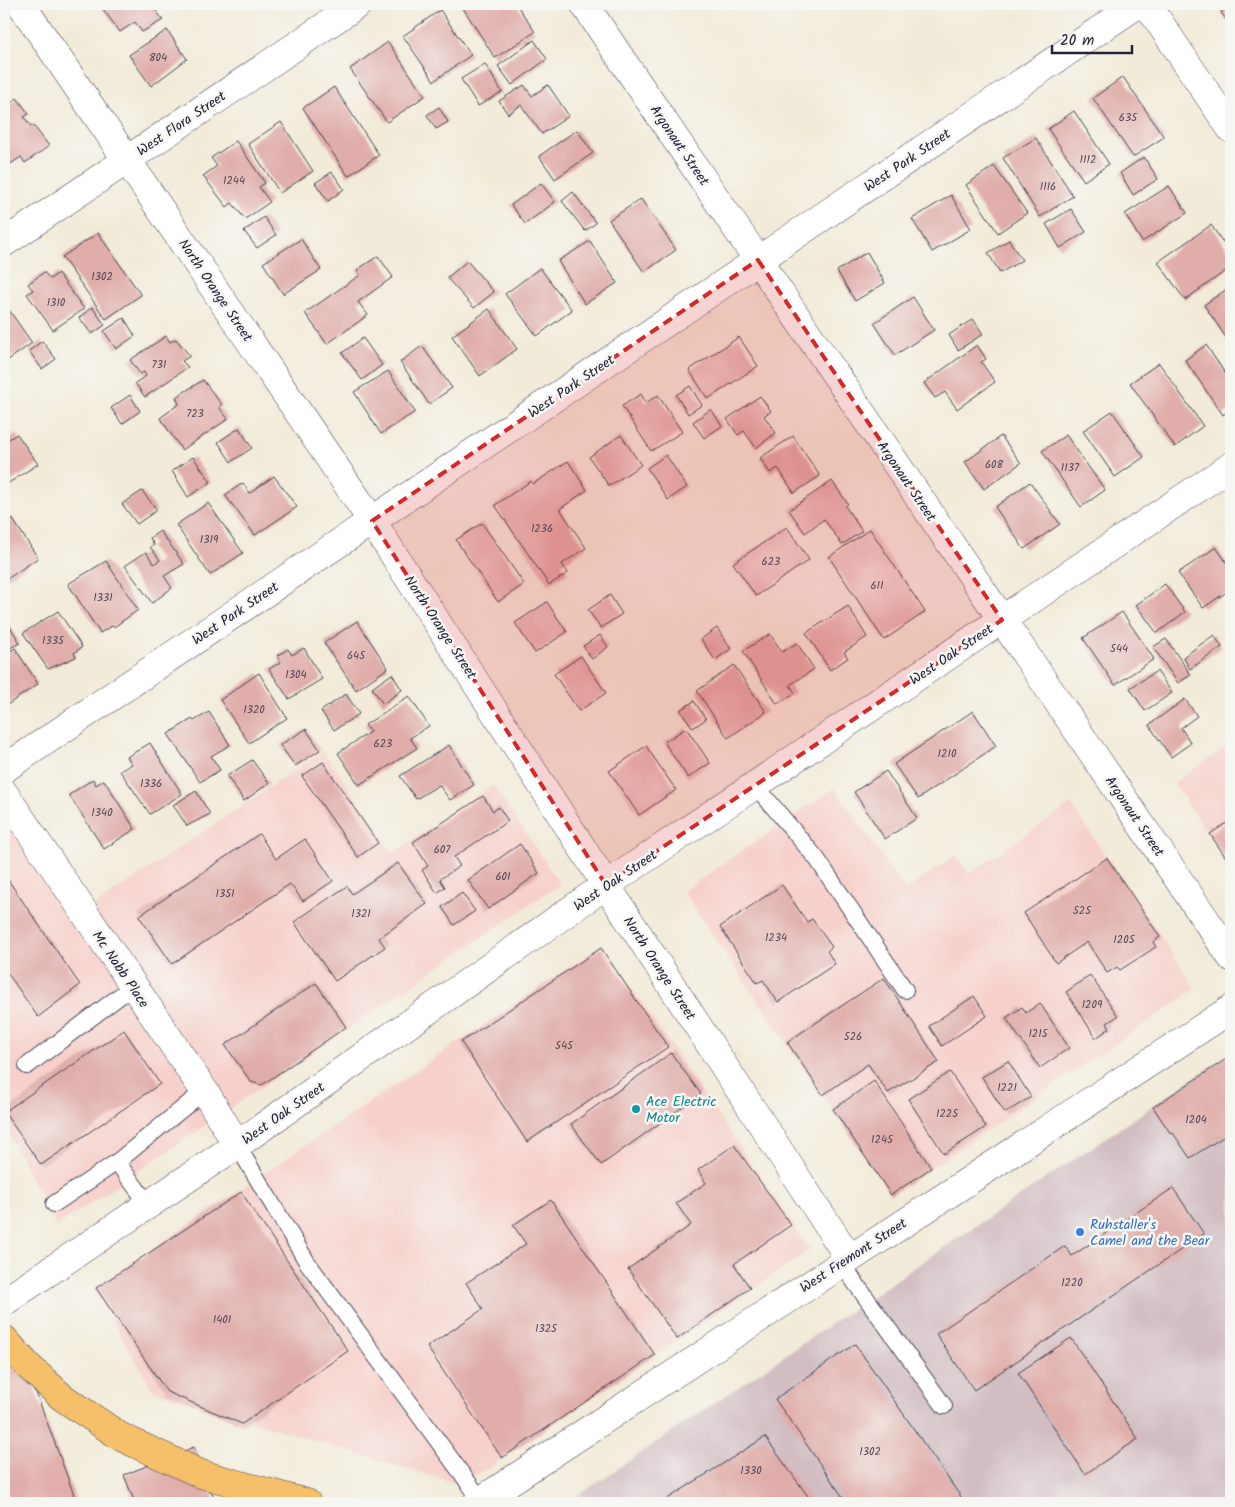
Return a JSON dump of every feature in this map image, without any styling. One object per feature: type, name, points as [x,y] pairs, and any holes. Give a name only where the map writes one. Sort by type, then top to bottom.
[{"type":"highway","points":[[4,1339],[28,1366],[62,1397],[121,1437],[202,1474],[307,1503]]},
{"type":"street","name":"North Orange Street","points":[[21,4],[372,521],[845,1261]]},
{"type":"street","name":"West Flora Street","points":[[4,243],[358,4]]},
{"type":"street","name":"Argonaut Street","points":[[584,4],[1231,957]]},
{"type":"street","name":"West Park Street","points":[[4,769],[1138,4]]},
{"type":"street","points":[[1147,4],[1231,129]]},
{"type":"street","name":"West Oak Street","points":[[4,1302],[236,1145],[606,885],[1231,466]]},
{"type":"street","name":"Mc Nabb Place","points":[[4,793],[204,1091],[236,1145]]},
{"type":"street","name":"West Fremont Street","points":[[479,1502],[1231,1009]]},
{"type":"lane","points":[[755,785],[817,859],[905,990]]},
{"type":"lane","points":[[27,1066],[133,986]]},
{"type":"lane","points":[[54,1204],[117,1162],[204,1091]]},
{"type":"lane","points":[[236,1145],[307,1262],[479,1502]]},
{"type":"lane","points":[[117,1162],[148,1204]]},
{"type":"lane","points":[[845,1261],[944,1406]]},
{"type":"highlighted area","points":[[758,260],[1002,620],[606,885],[372,521]]},
{"type":"shaded area","points":[[1231,744],[1231,868],[1174,783]]},
{"type":"shaded area","points":[[323,751],[393,853],[493,785],[560,884],[56,1227],[4,1125],[4,818],[15,810],[85,912]]},
{"type":"shaded area","points":[[835,788],[905,891],[956,855],[969,874],[1071,804],[1196,989],[891,1195],[683,891]]},
{"type":"shaded area","points":[[602,945],[810,1250],[487,1469],[457,1484],[154,1391],[93,1289]]},
{"type":"shaded area","points":[[1231,1053],[1231,1502],[567,1503]]},
{"type":"building","points":[[99,4],[151,4],[163,20],[142,32],[135,22],[120,32]]},
{"type":"building","points":[[462,4],[516,4],[535,32],[495,58]]},
{"type":"building","points":[[1231,5],[1231,27],[1221,12]]},
{"type":"building","points":[[440,10],[471,55],[434,81],[403,36]]},
{"type":"building","points":[[167,30],[187,59],[151,86],[129,55]]},
{"type":"building","points":[[534,40],[547,59],[512,85],[498,66]]},
{"type":"building","points":[[388,42],[425,96],[387,122],[350,69]]},
{"type":"building","points":[[485,64],[502,92],[478,106],[461,79]]},
{"type":"building","points":[[1123,77],[1164,137],[1133,157],[1093,98]]},
{"type":"building","points":[[524,85],[532,96],[548,85],[569,116],[542,134],[521,105],[508,114],[499,101]]},
{"type":"building","points":[[334,87],[379,155],[348,176],[303,108]]},
{"type":"building","points":[[17,98],[29,114],[24,117],[31,126],[33,125],[49,146],[25,163],[21,157],[9,165],[4,158],[4,108]]},
{"type":"building","points":[[439,107],[448,122],[436,129],[427,115]]},
{"type":"building","points":[[1074,111],[1109,164],[1084,181],[1048,129]]},
{"type":"building","points":[[281,122],[313,171],[280,193],[248,144]]},
{"type":"building","points":[[577,130],[593,153],[555,179],[539,156]]},
{"type":"building","points":[[1036,138],[1073,196],[1040,217],[1003,158]]},
{"type":"building","points":[[236,141],[265,183],[259,187],[270,202],[245,219],[232,203],[227,207],[203,176],[217,166],[211,158]]},
{"type":"building","points":[[1144,157],[1158,179],[1133,195],[1120,173]]},
{"type":"building","points":[[994,166],[1027,213],[998,233],[966,185]]},
{"type":"building","points":[[332,172],[344,189],[328,201],[315,183]]},
{"type":"building","points":[[541,183],[555,202],[525,224],[511,205]]},
{"type":"building","points":[[1169,186],[1187,213],[1142,242],[1125,214]]},
{"type":"building","points":[[573,192],[596,223],[585,231],[562,201]]},
{"type":"building","points":[[951,195],[971,229],[932,252],[912,219]]},
{"type":"building","points":[[641,199],[676,250],[644,272],[609,220]]},
{"type":"building","points":[[1071,209],[1086,232],[1060,248],[1046,224]]},
{"type":"building","points":[[264,217],[276,235],[257,248],[244,231]]},
{"type":"building","points":[[1211,225],[1231,254],[1231,267],[1185,300],[1158,262]]},
{"type":"building","points":[[98,233],[141,295],[106,319],[62,257]]},
{"type":"building","points":[[301,239],[321,270],[283,294],[263,263]]},
{"type":"building","points":[[1009,240],[1022,260],[1000,273],[988,253]]},
{"type":"building","points":[[590,241],[617,283],[585,304],[558,261]]},
{"type":"building","points":[[867,252],[885,283],[855,301],[837,271]]},
{"type":"building","points":[[378,256],[393,277],[358,302],[368,315],[327,344],[305,313],[360,275],[357,270]]},
{"type":"building","points":[[467,261],[494,292],[474,308],[447,278]]},
{"type":"building","points":[[540,268],[572,310],[537,336],[505,294]]},
{"type":"building","points":[[44,272],[50,279],[58,273],[84,309],[53,330],[27,294],[33,290],[28,284]]},
{"type":"building","points":[[1231,286],[1231,345],[1204,305]]},
{"type":"building","points":[[913,297],[934,330],[895,355],[874,323]]},
{"type":"building","points":[[4,303],[32,343],[4,363]]},
{"type":"building","points":[[92,307],[105,325],[92,334],[79,318]]},
{"type":"building","points":[[489,309],[517,349],[480,376],[452,336]]},
{"type":"building","points":[[124,318],[135,336],[116,349],[104,331]]},
{"type":"building","points":[[973,319],[983,334],[958,350],[949,335]]},
{"type":"building","points":[[166,336],[170,342],[176,339],[190,356],[182,361],[188,367],[145,397],[135,383],[146,376],[144,372],[140,374],[130,360]]},
{"type":"building","points":[[739,337],[758,366],[708,399],[689,370]]},
{"type":"building","points":[[363,338],[382,365],[362,380],[342,353]]},
{"type":"building","points":[[42,341],[56,359],[42,369],[29,351]]},
{"type":"building","points":[[977,345],[986,359],[981,362],[995,382],[957,409],[945,392],[935,398],[924,383]]},
{"type":"building","points":[[1206,345],[1231,382],[1231,409],[1223,415],[1185,360]]},
{"type":"building","points":[[422,346],[452,388],[429,404],[400,362]]},
{"type":"building","points":[[1159,363],[1203,426],[1175,447],[1130,383]]},
{"type":"building","points":[[388,371],[415,412],[381,434],[354,392]]},
{"type":"building","points":[[203,380],[222,405],[219,407],[228,419],[182,450],[160,418],[179,404],[176,397]]},
{"type":"building","points":[[690,386],[702,405],[688,414],[676,395]]},
{"type":"building","points":[[641,394],[646,403],[658,395],[682,432],[651,451],[622,406]]},
{"type":"building","points":[[130,395],[140,411],[122,424],[111,408]]},
{"type":"building","points":[[760,396],[771,411],[764,416],[776,433],[756,448],[744,431],[738,435],[727,419]]},
{"type":"building","points":[[711,409],[722,426],[704,438],[693,422]]},
{"type":"building","points":[[1112,411],[1144,457],[1115,477],[1083,431]]},
{"type":"building","points":[[239,428],[252,448],[231,462],[218,442]]},
{"type":"building","points":[[17,434],[38,464],[4,486],[4,442]]},
{"type":"building","points":[[621,435],[641,465],[609,486],[589,457]]},
{"type":"building","points":[[1066,435],[1105,490],[1081,507],[1042,451]]},
{"type":"building","points":[[793,436],[820,476],[794,493],[778,468],[770,473],[760,458]]},
{"type":"building","points":[[1001,436],[1021,463],[984,489],[965,462]]},
{"type":"building","points":[[666,455],[687,487],[668,500],[647,468]]},
{"type":"building","points":[[193,457],[211,482],[188,497],[172,471]]},
{"type":"building","points":[[568,461],[587,490],[560,509],[586,548],[562,564],[568,573],[549,585],[495,505],[531,481],[533,484]]},
{"type":"building","points":[[274,476],[297,507],[255,535],[225,495],[243,483],[250,493]]},
{"type":"building","points":[[832,481],[848,504],[845,506],[862,531],[842,545],[824,519],[805,533],[789,510]]},
{"type":"building","points":[[1030,482],[1060,524],[1024,549],[995,507]]},
{"type":"building","points":[[142,491],[157,510],[137,524],[122,504]]},
{"type":"building","points":[[208,503],[243,553],[210,575],[176,525]]},
{"type":"building","points":[[12,518],[38,558],[4,581],[4,524]]},
{"type":"building","points":[[482,523],[524,584],[498,602],[456,540]]},
{"type":"building","points":[[787,527],[809,560],[756,596],[733,563]]},
{"type":"building","points":[[870,529],[925,612],[884,640],[829,557]]},
{"type":"building","points":[[160,531],[184,564],[164,576],[172,588],[152,603],[125,566],[146,552],[154,564],[160,560],[150,547],[154,545],[150,538]]},
{"type":"building","points":[[1216,547],[1231,569],[1231,589],[1203,608],[1178,573]]},
{"type":"building","points":[[106,561],[138,610],[114,627],[112,626],[100,633],[68,584]]},
{"type":"building","points":[[1165,584],[1185,612],[1157,633],[1136,605]]},
{"type":"building","points":[[610,595],[622,614],[601,628],[588,610]]},
{"type":"building","points":[[547,602],[567,632],[535,653],[515,623]]},
{"type":"building","points":[[848,606],[867,637],[844,652],[848,658],[830,670],[806,633]]},
{"type":"building","points":[[58,611],[82,647],[74,653],[76,657],[48,669],[23,633]]},
{"type":"building","points":[[1122,612],[1154,659],[1115,685],[1083,638]]},
{"type":"building","points":[[6,620],[20,643],[4,651],[4,621]]},
{"type":"building","points":[[357,621],[388,668],[356,690],[324,643]]},
{"type":"building","points":[[717,628],[731,649],[715,660],[701,639]]},
{"type":"building","points":[[770,634],[782,652],[797,643],[814,669],[790,685],[795,693],[777,704],[743,651]]},
{"type":"building","points":[[600,635],[608,647],[592,659],[583,646]]},
{"type":"building","points":[[1214,635],[1222,647],[1190,669],[1183,657]]},
{"type":"building","points":[[1166,639],[1191,675],[1178,683],[1153,647]]},
{"type":"building","points":[[15,648],[38,684],[4,707],[4,655]]},
{"type":"building","points":[[304,648],[322,679],[289,699],[269,669],[281,662],[277,656],[288,649],[292,655]]},
{"type":"building","points":[[581,656],[606,693],[579,711],[554,674]]},
{"type":"building","points":[[734,665],[766,712],[728,738],[697,691]]},
{"type":"building","points":[[1157,671],[1172,693],[1145,711],[1130,688]]},
{"type":"building","points":[[259,673],[287,718],[249,743],[220,700]]},
{"type":"building","points":[[392,674],[402,690],[383,704],[372,688]]},
{"type":"building","points":[[346,694],[359,714],[334,730],[321,711]]},
{"type":"building","points":[[409,696],[429,726],[410,738],[417,748],[359,785],[338,753],[370,732],[365,725]]},
{"type":"building","points":[[1185,699],[1197,716],[1181,728],[1191,743],[1171,757],[1149,725]]},
{"type":"building","points":[[694,701],[706,719],[693,728],[680,710]]},
{"type":"building","points":[[973,711],[996,746],[918,799],[894,764]]},
{"type":"building","points":[[209,712],[230,745],[211,756],[220,770],[200,782],[168,734],[192,719],[194,721]]},
{"type":"building","points":[[686,728],[710,763],[688,778],[664,742]]},
{"type":"building","points":[[306,729],[320,750],[295,766],[280,745]]},
{"type":"building","points":[[150,743],[182,794],[150,814],[120,771],[132,764],[127,757]]},
{"type":"building","points":[[449,745],[474,785],[450,800],[439,785],[416,799],[400,776]]},
{"type":"building","points":[[646,746],[676,790],[639,815],[609,771]]},
{"type":"building","points":[[252,760],[269,783],[244,801],[227,776]]},
{"type":"building","points":[[323,762],[378,843],[358,857],[302,776]]},
{"type":"building","points":[[886,771],[917,818],[885,839],[854,792]]},
{"type":"building","points":[[93,779],[96,785],[104,780],[135,829],[104,849],[69,795]]},
{"type":"building","points":[[196,791],[210,814],[187,826],[173,805]]},
{"type":"building","points":[[483,796],[493,811],[499,807],[508,821],[454,857],[460,866],[440,879],[445,887],[437,893],[422,870],[428,866],[413,842]]},
{"type":"building","points":[[1231,820],[1231,865],[1210,834]]},
{"type":"building","points":[[259,834],[276,859],[305,839],[333,881],[303,901],[290,884],[172,964],[139,916]]},
{"type":"building","points":[[520,844],[539,873],[488,909],[468,880]]},
{"type":"building","points":[[1107,858],[1160,937],[1153,942],[1156,947],[1120,970],[1117,967],[1107,973],[1087,942],[1056,963],[1024,913]]},
{"type":"building","points":[[398,863],[427,904],[379,938],[385,947],[335,981],[294,922],[347,886],[352,894]]},
{"type":"building","points":[[4,874],[80,985],[38,1017],[4,968]]},
{"type":"building","points":[[782,885],[807,922],[812,919],[832,947],[827,951],[835,964],[778,1002],[763,980],[757,983],[720,927]]},
{"type":"building","points":[[462,893],[475,911],[454,925],[442,907]]},
{"type":"building","points":[[601,948],[668,1047],[527,1142],[461,1042]]},
{"type":"building","points":[[1090,975],[1118,1016],[1107,1023],[1110,1028],[1096,1038],[1066,992]]},
{"type":"building","points":[[884,978],[939,1062],[888,1093],[868,1064],[823,1095],[787,1042]]},
{"type":"building","points":[[316,983],[346,1027],[262,1085],[251,1082],[225,1045]]},
{"type":"building","points":[[974,996],[987,1016],[942,1046],[929,1026]]},
{"type":"building","points":[[1040,1003],[1069,1048],[1040,1068],[1006,1018],[1022,1007],[1026,1013]]},
{"type":"building","points":[[124,1030],[160,1084],[41,1165],[4,1112]]},
{"type":"building","name":"Ace Electric Motor","points":[[671,1053],[701,1094],[601,1165],[571,1124]]},
{"type":"building","points":[[1231,1056],[1231,1132],[1190,1158],[1153,1107]]},
{"type":"building","points":[[1008,1061],[1031,1097],[1005,1113],[982,1077]]},
{"type":"building","points":[[950,1072],[986,1127],[944,1154],[908,1099]]},
{"type":"building","points":[[874,1081],[931,1168],[891,1195],[833,1109]]},
{"type":"building","points":[[734,1145],[791,1225],[734,1264],[750,1288],[677,1339],[628,1269],[691,1225],[676,1203],[706,1183],[698,1170]]},
{"type":"building","points":[[1173,1188],[1204,1234],[974,1390],[936,1334],[1065,1246],[1072,1256]]},
{"type":"building","points":[[241,1192],[348,1351],[242,1424],[167,1392],[96,1288]]},
{"type":"building","points":[[551,1200],[655,1355],[502,1458],[427,1347],[483,1309],[466,1283],[526,1244],[513,1225]]},
{"type":"building","points":[[1071,1338],[1138,1439],[1085,1474],[1018,1373]]},
{"type":"building","points":[[855,1344],[965,1503],[847,1503],[775,1399]]},
{"type":"building","points":[[24,1360],[77,1503],[4,1503],[4,1368]]},
{"type":"building","points":[[765,1437],[813,1503],[661,1503]]},
{"type":"building","points":[[194,1447],[216,1503],[135,1503],[124,1475]]},
{"type":"place","name":"Ace Electric Motor","points":[[636,1109]]},
{"type":"place","name":"Ruhstaller's Camel and the Bear","points":[[1080,1232]]}]
